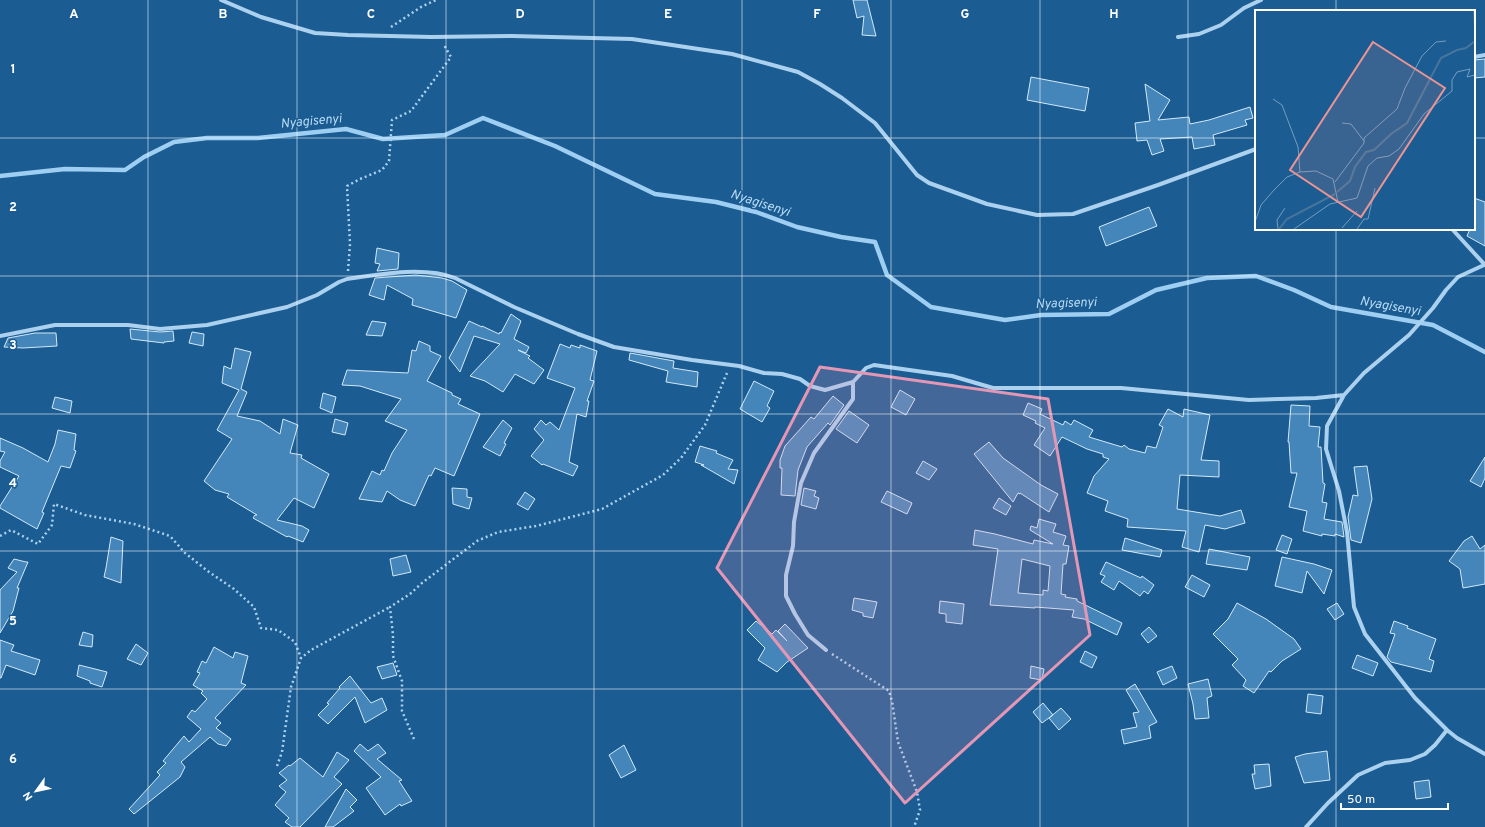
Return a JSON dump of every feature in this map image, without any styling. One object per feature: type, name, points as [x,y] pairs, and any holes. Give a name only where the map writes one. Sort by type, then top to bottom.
[{"type":"street","points":[[221,0],[261,17],[315,33],[431,37],[512,36],[632,39],[732,54],[798,72],[842,98],[875,123],[917,175],[930,183],[987,204],[1037,215],[1073,214],[1255,149]]},
{"type":"street","points":[[1178,37],[1199,34],[1221,25],[1244,8],[1261,0]]},
{"type":"street","points":[[1475,57],[1485,55]]},
{"type":"street","points":[[1453,230],[1484,265],[1458,278],[1446,290],[1433,308],[1409,335],[1364,373],[1344,395],[1327,426],[1326,449],[1339,491],[1347,532],[1354,607],[1365,634],[1415,698],[1447,730],[1457,738],[1485,754]]},
{"type":"street","points":[[0,336],[55,325],[128,326],[160,329],[207,325],[287,307],[317,295],[339,282],[420,271],[445,274],[578,334],[614,346],[692,360],[730,365],[764,373],[782,374],[800,379],[810,386],[825,390],[853,382],[866,368],[874,365],[952,376],[993,388],[1121,388],[1249,400],[1316,398],[1344,395]]},
{"type":"street","points":[[826,650],[808,635],[795,614],[786,596],[786,575],[793,546],[794,522],[801,483],[814,453],[853,399],[853,382]]},
{"type":"street","points":[[1306,827],[1328,803],[1358,775],[1385,763],[1410,760],[1425,754],[1435,745],[1447,730]]},
{"type":"path","points":[[379,35],[421,7],[436,0]]},
{"type":"path","points":[[347,280],[350,244],[347,186],[382,170],[389,161],[392,120],[411,111],[451,57],[445,46],[431,37]]},
{"type":"path","points":[[277,766],[282,752],[291,686],[301,658],[311,650],[390,608],[477,541],[498,532],[536,526],[602,509],[663,475],[681,458],[705,425],[730,365]]},
{"type":"path","points":[[0,536],[11,530],[38,544],[52,525],[54,504],[85,515],[134,524],[170,536],[186,553],[254,607],[261,628],[278,630],[295,642],[301,658]]},
{"type":"path","points":[[390,608],[393,635],[393,656],[402,681],[402,711],[414,739]]},
{"type":"path","points":[[826,650],[889,691],[892,701],[898,742],[917,792],[920,810],[914,827]]},
{"type":"highlighted area","points":[[820,367],[1048,399],[1090,635],[905,803],[717,568]]},
{"type":"building","points":[[853,0],[867,0],[876,36],[862,35],[864,16],[857,18]]},
{"type":"building","points":[[1485,59],[1485,77],[1475,78],[1475,60]]},
{"type":"building","points":[[1031,77],[1089,88],[1085,111],[1027,100]]},
{"type":"building","points":[[1145,84],[1170,100],[1158,120],[1189,117],[1190,124],[1209,120],[1250,107],[1253,118],[1245,120],[1247,125],[1213,135],[1215,145],[1194,149],[1192,137],[1160,139],[1164,151],[1152,155],[1147,140],[1137,141],[1135,123],[1150,121]]},
{"type":"building","points":[[1475,198],[1485,202],[1485,246],[1467,236],[1470,230],[1475,230]]},
{"type":"building","points":[[1149,207],[1157,226],[1106,246],[1099,227]]},
{"type":"building","points":[[377,248],[399,253],[398,269],[377,271],[380,264],[375,263]]},
{"type":"building","points":[[416,275],[442,278],[452,281],[467,290],[456,318],[412,305],[413,299],[387,285],[384,300],[369,295],[375,278]]},
{"type":"building","points":[[511,314],[521,321],[514,339],[529,347],[526,353],[518,350],[530,356],[528,358],[544,370],[534,384],[515,374],[503,392],[485,381],[470,376],[500,344],[474,336],[460,372],[449,358],[469,321],[499,334],[500,332],[501,333]]},
{"type":"building","points":[[372,321],[386,323],[382,336],[366,335]]},
{"type":"building","points":[[130,329],[160,332],[173,331],[174,341],[164,343],[131,339]]},
{"type":"building","points":[[192,332],[204,334],[203,346],[189,343]]},
{"type":"building","points":[[35,333],[56,333],[57,346],[23,348],[4,347],[8,338]]},
{"type":"building","points":[[419,341],[430,346],[430,351],[441,356],[427,381],[461,399],[458,404],[480,414],[454,476],[435,468],[431,476],[429,475],[415,506],[400,500],[387,491],[382,502],[359,499],[372,471],[380,475],[382,470],[384,471],[392,453],[407,430],[385,421],[401,399],[360,386],[342,385],[347,370],[408,373],[412,350],[416,351]]},
{"type":"building","points":[[560,344],[570,348],[571,345],[580,348],[580,345],[597,351],[590,380],[594,381],[587,401],[589,401],[586,417],[577,414],[569,462],[578,466],[573,476],[543,464],[542,465],[531,456],[544,440],[534,429],[541,420],[546,425],[550,422],[559,430],[575,388],[547,378]]},
{"type":"building","points":[[235,348],[251,352],[241,389],[247,392],[237,416],[260,421],[280,434],[283,419],[298,425],[290,453],[302,455],[301,458],[329,474],[314,508],[294,498],[277,520],[302,526],[309,530],[303,542],[288,536],[287,537],[253,518],[257,515],[227,497],[229,494],[215,490],[204,481],[232,439],[217,430],[239,390],[222,383],[224,366],[231,369]]},
{"type":"building","points":[[630,353],[674,361],[673,368],[698,372],[697,387],[666,382],[668,371],[629,360]]},
{"type":"building","points":[[754,381],[774,391],[767,406],[770,408],[762,422],[740,409]]},
{"type":"building","points":[[900,390],[915,399],[906,415],[891,407]]},
{"type":"building","points":[[323,393],[336,397],[332,413],[320,408]]},
{"type":"building","points":[[833,396],[844,405],[830,425],[828,423],[807,447],[798,470],[795,496],[781,495],[782,468],[780,468],[780,460],[785,446],[811,417],[814,419]]},
{"type":"building","points":[[55,397],[72,401],[70,413],[52,408]]},
{"type":"building","points":[[1028,403],[1042,409],[1040,414],[1063,425],[1065,421],[1071,425],[1074,420],[1093,430],[1089,437],[1122,447],[1124,445],[1129,449],[1145,453],[1147,446],[1156,448],[1163,427],[1159,425],[1168,409],[1183,417],[1184,409],[1210,415],[1201,460],[1219,461],[1219,477],[1180,475],[1177,509],[1220,516],[1241,510],[1245,523],[1225,529],[1205,525],[1199,552],[1182,547],[1186,531],[1127,527],[1128,519],[1105,511],[1108,501],[1087,493],[1094,476],[1109,459],[1103,457],[1103,454],[1087,449],[1062,437],[1050,456],[1034,445],[1045,428],[1035,423],[1036,421],[1023,415]]},
{"type":"building","points":[[1291,405],[1310,406],[1309,426],[1320,427],[1318,447],[1321,447],[1323,483],[1325,484],[1322,502],[1327,503],[1324,519],[1342,522],[1344,537],[1335,534],[1335,536],[1322,534],[1322,536],[1303,531],[1307,511],[1289,507],[1297,473],[1291,473],[1288,442]]},
{"type":"building","points":[[849,411],[869,425],[857,443],[836,429]]},
{"type":"building","points":[[335,419],[348,423],[345,435],[332,432]]},
{"type":"building","points":[[503,420],[512,428],[504,443],[506,444],[500,456],[483,447]]},
{"type":"building","points":[[58,430],[76,434],[74,450],[76,451],[70,468],[61,466],[42,512],[44,513],[37,529],[0,508],[19,476],[0,467],[0,461],[5,452],[0,451],[0,438],[23,448],[48,462],[55,444]]},
{"type":"building","points":[[989,442],[1003,458],[1041,485],[1058,494],[1049,512],[1020,493],[1018,493],[1013,502],[974,454]]},
{"type":"building","points":[[700,446],[717,451],[716,453],[733,460],[728,469],[738,470],[734,484],[701,465],[704,465],[695,462]]},
{"type":"building","points":[[1485,457],[1485,478],[1481,487],[1470,481]]},
{"type":"building","points":[[923,461],[937,469],[929,480],[916,473]]},
{"type":"building","points":[[1367,466],[1372,499],[1361,543],[1351,540],[1348,517],[1353,495],[1358,496],[1354,467]]},
{"type":"building","points":[[452,488],[467,489],[467,497],[472,498],[469,509],[453,504]]},
{"type":"building","points":[[804,488],[816,491],[814,496],[819,498],[816,509],[801,505]]},
{"type":"building","points":[[887,491],[912,503],[907,514],[881,502]]},
{"type":"building","points":[[525,492],[535,499],[528,510],[517,504]]},
{"type":"building","points":[[999,498],[1011,506],[1006,515],[993,508]]},
{"type":"building","points":[[1039,519],[1056,524],[1053,532],[1066,536],[1063,545],[1069,546],[1066,564],[1063,564],[1061,594],[1066,595],[1065,597],[1077,599],[1077,601],[1122,623],[1117,635],[1084,619],[1072,617],[1074,610],[990,605],[998,549],[973,545],[975,530],[1033,544],[1034,540],[1053,544],[1030,530],[1031,526],[1037,528]],"holes":[[[1022,559],[1050,566],[1048,591],[1043,590],[1043,595],[1018,593]]]},
{"type":"building","points":[[1282,535],[1292,539],[1287,554],[1276,550]]},
{"type":"building","points":[[1472,536],[1480,549],[1485,545],[1485,584],[1463,588],[1460,569],[1449,561],[1464,541]]},
{"type":"building","points":[[111,537],[123,541],[121,583],[104,577]]},
{"type":"building","points":[[1125,538],[1162,550],[1160,557],[1122,550]]},
{"type":"building","points":[[1209,549],[1250,557],[1247,570],[1206,564]]},
{"type":"building","points":[[406,555],[411,572],[393,576],[390,559]]},
{"type":"building","points":[[1282,557],[1314,564],[1332,570],[1324,594],[1307,571],[1302,593],[1275,586]]},
{"type":"building","points":[[14,559],[28,562],[17,588],[19,588],[13,611],[0,633],[0,590],[17,572],[8,568]]},
{"type":"building","points":[[1106,562],[1141,578],[1142,576],[1154,585],[1148,594],[1144,591],[1140,596],[1119,581],[1114,590],[1101,582],[1105,576],[1100,574]]},
{"type":"building","points":[[1192,575],[1210,585],[1204,597],[1185,587]]},
{"type":"building","points":[[854,598],[877,602],[873,618],[863,616],[863,613],[852,610]]},
{"type":"building","points":[[940,601],[964,604],[962,624],[946,622],[946,614],[939,613]]},
{"type":"building","points":[[1237,603],[1266,619],[1294,639],[1301,649],[1282,661],[1271,672],[1269,671],[1254,693],[1243,686],[1246,680],[1232,665],[1238,659],[1213,634],[1228,619]]},
{"type":"building","points":[[1337,603],[1344,614],[1335,620],[1327,609]]},
{"type":"building","points":[[756,621],[772,634],[776,630],[787,641],[778,631],[785,624],[808,648],[787,662],[777,672],[758,660],[765,648],[747,630]]},
{"type":"building","points":[[1394,621],[1408,626],[1407,628],[1436,639],[1429,659],[1434,661],[1431,672],[1391,662],[1387,657],[1395,634],[1390,633]]},
{"type":"building","points":[[1149,627],[1157,636],[1148,643],[1141,634]]},
{"type":"building","points":[[83,632],[93,635],[92,647],[79,645]]},
{"type":"building","points":[[0,640],[14,645],[11,651],[40,660],[35,675],[6,665],[0,678]]},
{"type":"building","points":[[136,644],[148,653],[141,665],[127,659]]},
{"type":"building","points":[[214,647],[233,658],[235,652],[248,656],[241,683],[246,685],[215,718],[221,723],[216,728],[231,739],[226,746],[218,744],[210,737],[181,762],[185,767],[180,777],[134,814],[129,809],[160,775],[157,772],[166,763],[163,761],[184,736],[189,742],[201,729],[187,717],[192,710],[195,712],[207,699],[201,693],[203,691],[193,685],[200,673],[197,672],[202,661],[206,663]]},
{"type":"building","points":[[1085,651],[1097,657],[1092,668],[1080,662]]},
{"type":"building","points":[[1357,655],[1378,663],[1373,676],[1352,668]]},
{"type":"building","points":[[393,663],[397,675],[382,679],[377,667]]},
{"type":"building","points":[[79,665],[107,672],[102,687],[77,676]]},
{"type":"building","points":[[1031,666],[1044,669],[1042,680],[1030,678]]},
{"type":"building","points":[[1172,666],[1177,678],[1163,685],[1157,672]]},
{"type":"building","points":[[350,676],[371,703],[382,698],[387,710],[365,723],[355,697],[328,724],[318,715],[329,704],[327,703],[340,688],[339,687]]},
{"type":"building","points":[[1208,679],[1212,696],[1207,698],[1209,718],[1195,719],[1188,684]]},
{"type":"building","points":[[1135,684],[1157,722],[1149,726],[1151,738],[1124,744],[1121,730],[1137,727],[1133,713],[1139,712],[1126,690]]},
{"type":"building","points":[[1308,694],[1323,696],[1321,714],[1306,712]]},
{"type":"building","points":[[1043,703],[1053,715],[1042,723],[1033,712]]},
{"type":"building","points":[[1061,708],[1071,719],[1059,730],[1049,718]]},
{"type":"building","points":[[360,744],[368,751],[378,744],[386,753],[377,759],[402,780],[399,781],[412,801],[401,806],[400,804],[385,815],[366,788],[381,777],[354,751]]},
{"type":"building","points":[[624,745],[636,770],[621,778],[609,755]]},
{"type":"building","points":[[1327,751],[1330,780],[1304,783],[1295,757]]},
{"type":"building","points":[[337,752],[349,760],[334,777],[342,784],[300,827],[292,827],[285,822],[289,818],[275,805],[286,792],[279,786],[287,780],[279,773],[300,758],[323,777]]},
{"type":"building","points":[[1269,764],[1271,786],[1255,789],[1252,774],[1255,774],[1254,765]]},
{"type":"building","points":[[1429,780],[1431,797],[1416,799],[1414,782]]},
{"type":"building","points":[[346,789],[357,800],[350,807],[354,811],[333,827],[325,827]]},
{"type":"waterway","name":"Nyagisenyi","points":[[0,176],[65,169],[125,170],[144,157],[174,142],[207,138],[258,138],[346,129],[383,139],[445,135],[483,118],[555,146],[655,194],[716,202],[756,212],[797,227],[841,237],[875,242],[887,275],[931,307],[1005,320],[1041,315],[1109,314],[1156,290],[1207,278],[1256,276],[1294,290],[1331,307],[1433,325],[1485,352]]}]
